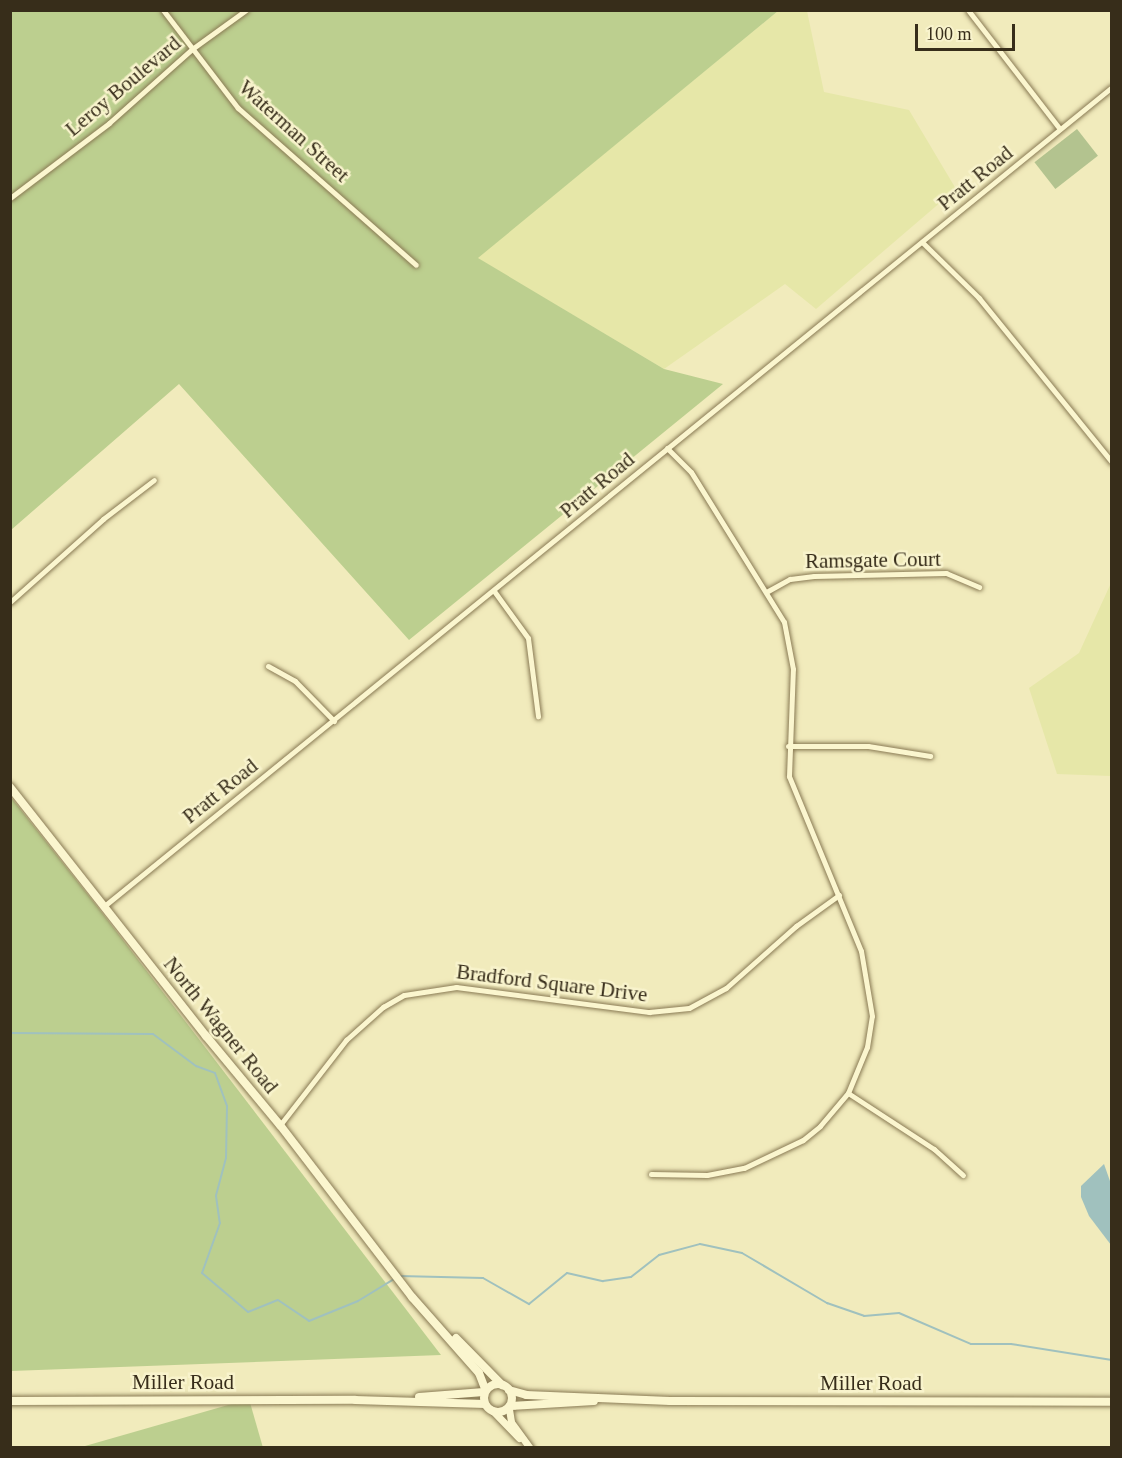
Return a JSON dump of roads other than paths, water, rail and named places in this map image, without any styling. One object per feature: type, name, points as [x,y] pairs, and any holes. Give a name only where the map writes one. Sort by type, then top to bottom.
[{"type":"main road","name":"North Wagner Road","points":[[10,787],[280,1125],[394,1272],[479,1373],[484,1390]]},
{"type":"main road","name":"North Wagner Road","points":[[403,1283],[505,1387]]},
{"type":"main road","name":"Miller Road","points":[[355,1400],[505,1387],[526,1395],[631,1399],[1112,1402]]},
{"type":"main road","points":[[505,1387],[513,1400],[510,1408]]},
{"type":"main road","points":[[484,1390],[488,1407]]},
{"type":"main road","name":"Miller Road","points":[[10,1401],[355,1400],[510,1408],[631,1399]]},
{"type":"street","name":"Waterman Street","points":[[163,10],[238,108],[416,265]]},
{"type":"street","name":"Leroy Boulevard","points":[[10,198],[51,164],[109,123],[192,48],[246,10]]},
{"type":"street","points":[[968,10],[1060,129]]},
{"type":"street","name":"Pratt Road","points":[[104,907],[1112,87]]},
{"type":"street","points":[[922,242],[979,298],[1112,462]]},
{"type":"street","points":[[651,1174],[707,1175],[744,1168],[780,1154],[820,1126],[848,1093],[867,1047],[872,1016],[861,951],[798,803],[789,776],[788,746],[793,688],[791,646],[768,591],[691,472],[668,448]]},
{"type":"street","points":[[10,602],[103,519],[154,480]]},
{"type":"street","name":"Ramsgate Court","points":[[768,591],[789,579],[814,576],[946,573],[979,587]]},
{"type":"street","points":[[494,591],[528,638],[538,716]]},
{"type":"street","points":[[268,666],[295,681],[334,721]]},
{"type":"street","points":[[788,746],[868,746],[930,756]]},
{"type":"street","name":"Bradford Square Drive","points":[[280,1125],[346,1040],[383,1007],[404,995],[456,987],[649,1012],[689,1008],[726,988],[796,926],[839,895]]},
{"type":"street","points":[[848,1093],[934,1149],[963,1175]]},
{"type":"street","points":[[488,1407],[524,1440]]},
{"type":"street","points":[[510,1408],[511,1422],[530,1448]]},
{"type":"water","points":[[1104,1164],[1111,1184],[1111,1245],[1089,1216],[1081,1197],[1081,1186]]},
{"type":"waterway","points":[[10,1033],[153,1034],[196,1066],[215,1073],[227,1106],[226,1158],[216,1196],[220,1223],[202,1273],[248,1312],[278,1300],[309,1321],[358,1301],[394,1279]]},
{"type":"waterway","points":[[399,1276],[483,1278],[529,1304],[567,1273],[603,1281],[631,1277],[659,1255],[700,1244],[742,1253],[827,1303],[864,1316],[899,1313],[971,1344],[1011,1344],[1112,1360]]}]
